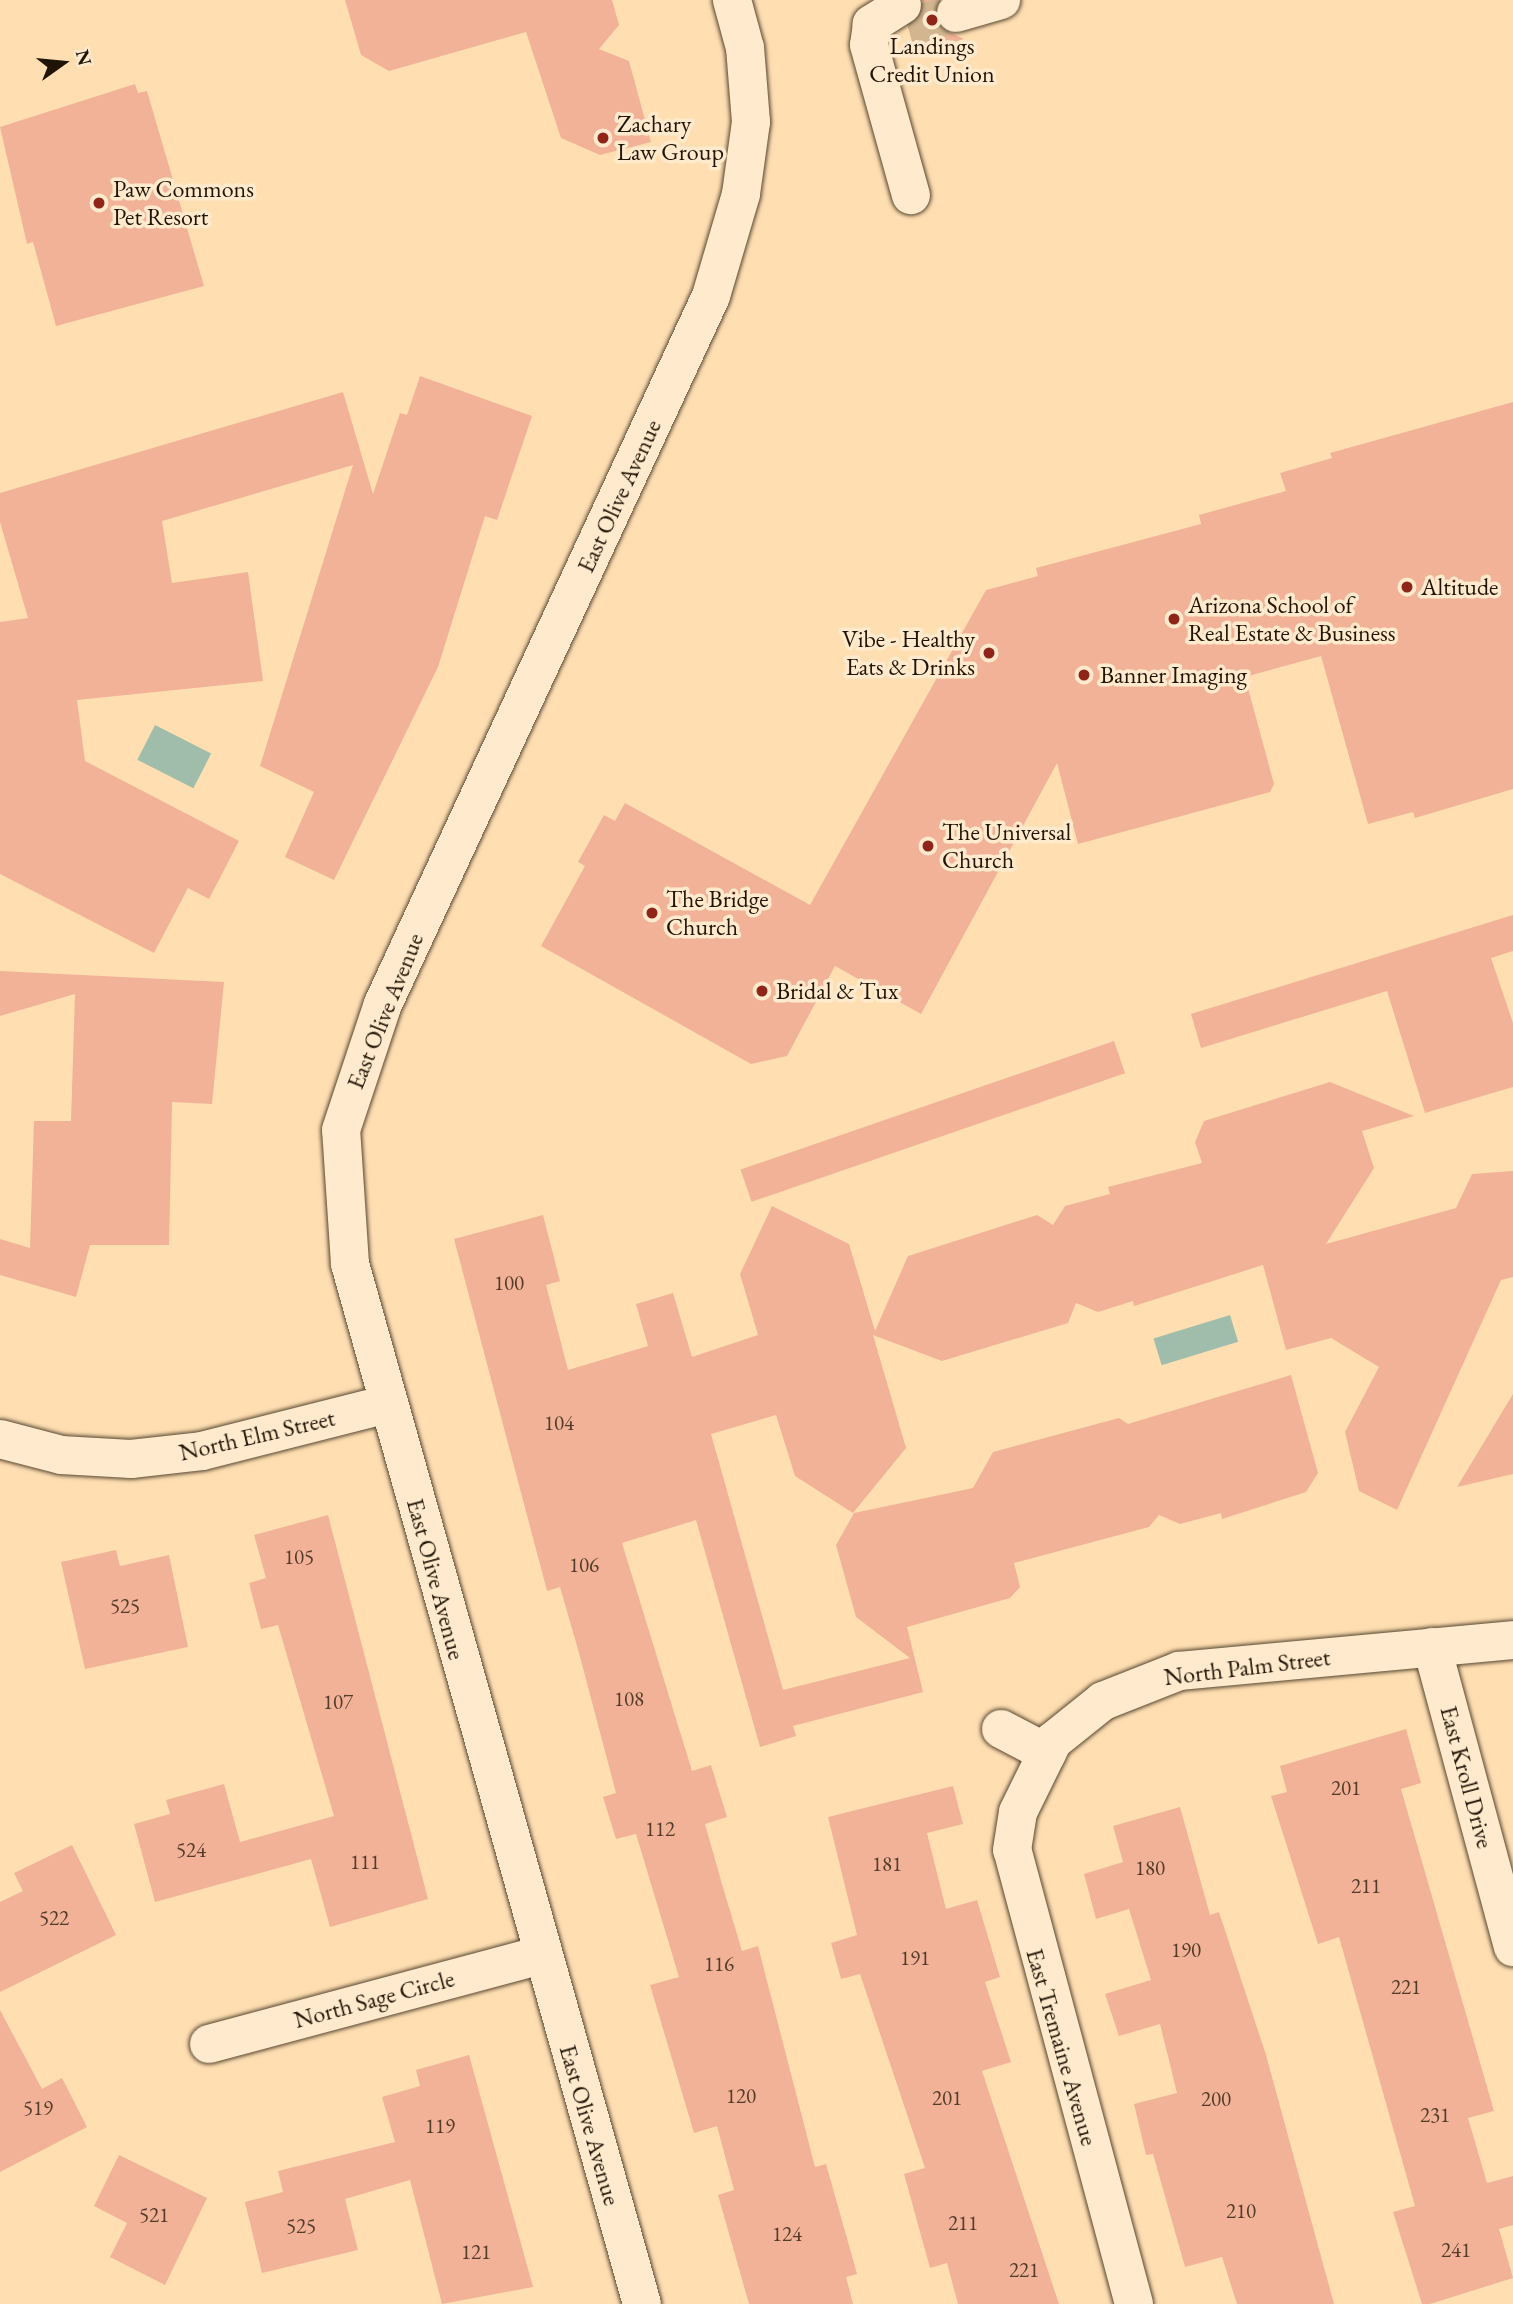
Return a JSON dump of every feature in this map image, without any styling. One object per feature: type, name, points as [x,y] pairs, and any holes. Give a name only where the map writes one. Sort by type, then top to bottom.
[{"type":"street","name":"East Olive Avenue","points":[[642,2304],[540,1955],[350,1264],[341,1129],[383,1004],[711,296],[741,194],[751,122],[745,48],[732,0]]},
{"type":"street","points":[[956,13],[1001,0]]},
{"type":"street","points":[[905,16],[872,24],[874,63],[911,194]]},
{"type":"street","name":"North Elm Street","points":[[0,1439],[61,1455],[131,1458],[202,1451],[388,1404]]},
{"type":"street","name":"North Palm Street","points":[[1029,1788],[1047,1753],[1076,1718],[1102,1701],[1179,1671],[1513,1640]]},
{"type":"street","name":"East Kroll Drive","points":[[1432,1647],[1513,1947]]},
{"type":"street","points":[[1001,1729],[1047,1753]]},
{"type":"street","name":"East Tremaine Avenue","points":[[1029,1788],[1012,1850],[1017,1884],[1135,2304]]},
{"type":"street","name":"North Sage Circle","points":[[208,2044],[540,1955]]},
{"type":"shaded area","points":[[155,725],[211,754],[193,788],[137,760]]},
{"type":"shaded area","points":[[1230,1315],[1238,1342],[1162,1365],[1153,1338]]},
{"type":"building","points":[[345,0],[612,0],[619,25],[599,49],[629,61],[651,142],[600,155],[561,138],[526,32],[389,71],[361,55]]},
{"type":"building","points":[[923,0],[939,0],[935,18],[940,28],[964,39],[915,53],[908,27],[921,16]]},
{"type":"building","name":"Paw Commons Pet Resort","points":[[135,84],[138,93],[147,91],[204,286],[56,326],[33,242],[27,244],[0,127]]},
{"type":"building","points":[[420,376],[532,416],[497,520],[485,516],[438,667],[334,880],[285,857],[314,792],[260,766],[353,465],[162,521],[172,583],[248,572],[263,681],[77,700],[85,761],[239,841],[209,899],[188,888],[154,953],[0,874],[0,622],[28,618],[0,522],[0,493],[343,392],[373,494],[400,413],[407,415]]},
{"type":"building","points":[[1513,402],[1513,789],[1415,818],[1413,812],[1368,824],[1321,656],[1245,677],[1274,784],[1270,792],[1078,844],[1057,763],[921,1014],[835,966],[787,1056],[751,1064],[541,946],[585,866],[578,862],[604,815],[615,821],[625,803],[810,905],[986,590],[1038,576],[1036,568],[1201,524],[1199,515],[1286,491],[1280,473],[1332,458],[1330,453]]},
{"type":"building","points":[[1513,915],[1513,951],[1491,958],[1513,1023],[1513,1087],[1425,1113],[1387,991],[1201,1048],[1191,1014]]},
{"type":"building","points":[[0,971],[224,982],[212,1104],[172,1102],[169,1245],[90,1245],[76,1297],[0,1275],[0,1239],[30,1248],[34,1121],[71,1121],[75,994],[0,1016]]},
{"type":"building","points":[[1114,1041],[1125,1073],[752,1202],[741,1170]]},
{"type":"building","points":[[1330,1082],[1414,1116],[1362,1131],[1374,1168],[1326,1244],[1456,1208],[1472,1174],[1513,1171],[1513,1277],[1501,1280],[1397,1510],[1359,1491],[1345,1432],[1379,1367],[1331,1338],[1286,1350],[1263,1265],[1134,1306],[1133,1301],[1098,1312],[1076,1303],[1068,1323],[942,1361],[873,1335],[906,1448],[853,1513],[795,1476],[776,1415],[711,1434],[783,1690],[910,1658],[856,1617],[836,1545],[854,1513],[973,1488],[993,1452],[1119,1418],[1128,1424],[1291,1375],[1318,1473],[1306,1492],[1222,1519],[1221,1513],[1180,1524],[1159,1515],[1149,1527],[1014,1563],[1020,1587],[1010,1598],[907,1627],[923,1692],[793,1726],[796,1736],[760,1747],[696,1520],[622,1543],[692,1771],[711,1765],[727,1817],[705,1824],[722,1884],[742,1951],[758,1946],[815,2167],[826,2164],[857,2274],[846,2277],[853,2304],[749,2304],[718,2195],[734,2190],[717,2126],[694,2133],[650,1985],[679,1977],[636,1834],[616,1839],[603,1797],[616,1793],[579,1653],[560,1587],[547,1591],[454,1239],[543,1215],[560,1281],[546,1285],[568,1370],[648,1346],[636,1304],[673,1293],[692,1357],[758,1335],[740,1274],[772,1206],[849,1244],[875,1331],[908,1256],[1037,1215],[1053,1225],[1065,1206],[1110,1194],[1108,1187],[1202,1163],[1195,1142],[1204,1121]]},
{"type":"building","points":[[1513,1394],[1513,1474],[1457,1487]]},
{"type":"building","points":[[328,1515],[428,1899],[330,1927],[311,1859],[155,1902],[134,1824],[170,1814],[166,1800],[224,1784],[240,1842],[334,1816],[278,1625],[261,1629],[249,1583],[266,1578],[254,1535]]},
{"type":"building","points":[[116,1550],[120,1566],[169,1555],[188,1647],[85,1669],[61,1562]]},
{"type":"building","points":[[1406,1729],[1421,1783],[1401,1789],[1494,2111],[1468,2118],[1487,2183],[1513,2176],[1513,2225],[1499,2229],[1513,2278],[1430,2304],[1422,2304],[1393,2212],[1415,2206],[1339,1937],[1318,1944],[1271,1796],[1287,1792],[1280,1766]]},
{"type":"building","points":[[953,1786],[963,1824],[927,1833],[946,1909],[977,1900],[1000,1977],[985,1982],[1011,2062],[982,2071],[1059,2304],[958,2304],[947,2263],[930,2268],[904,2174],[925,2168],[860,1974],[841,1979],[831,1943],[857,1935],[828,1817]]},
{"type":"building","points":[[1180,1807],[1210,1915],[1219,1912],[1266,2055],[1334,2304],[1237,2304],[1222,2257],[1185,2267],[1153,2154],[1146,2155],[1134,2104],[1177,2093],[1160,2024],[1119,2036],[1105,1994],[1151,1980],[1129,1909],[1096,1919],[1084,1874],[1123,1862],[1113,1826]]},
{"type":"building","points":[[72,1845],[116,1935],[0,1992],[0,1902],[23,1891],[14,1873]]},
{"type":"building","points":[[0,2010],[42,2089],[62,2078],[87,2127],[0,2172]]},
{"type":"building","points":[[469,2055],[533,2287],[442,2304],[410,2180],[345,2199],[358,2250],[262,2273],[245,2202],[283,2192],[278,2171],[395,2142],[382,2097],[420,2086],[416,2070]]},
{"type":"building","points":[[119,2155],[207,2198],[165,2285],[110,2257],[127,2223],[94,2206]]},
{"type":"tunnel","points":[[908,27],[956,13]]},
{"type":"place","name":"Landings Credit Union","points":[[932,20]]},
{"type":"place","name":"Zachary Law Group","points":[[603,138]]},
{"type":"place","name":"Paw Commons Pet Resort","points":[[99,203]]},
{"type":"place","name":"Altitude","points":[[1407,587]]},
{"type":"place","name":"Arizona School of Real Estate & Business","points":[[1174,619]]},
{"type":"place","name":"Vibe - Healthy Eats & Drinks","points":[[989,653]]},
{"type":"place","name":"Banner Imaging","points":[[1084,675]]},
{"type":"place","name":"The Universal Church","points":[[928,846]]},
{"type":"place","name":"The Bridge Church","points":[[652,913]]},
{"type":"place","name":"Bridal & Tux","points":[[762,991]]}]
